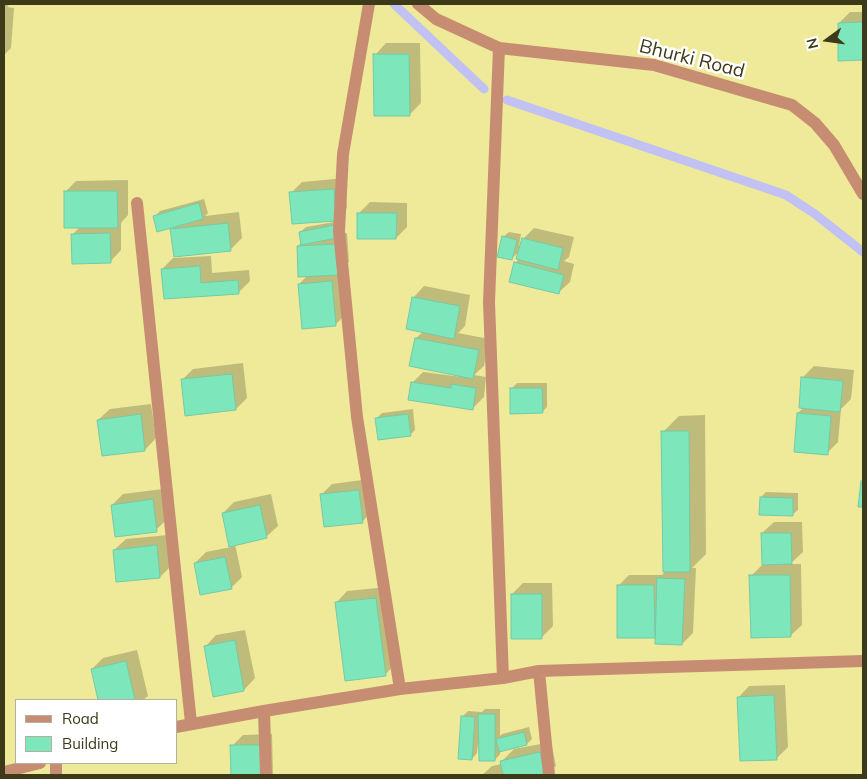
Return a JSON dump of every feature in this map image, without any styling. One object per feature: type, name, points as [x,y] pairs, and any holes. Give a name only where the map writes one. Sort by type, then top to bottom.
[{"type":"street","points":[[369,4],[343,154],[339,231],[357,417],[400,689]]},
{"type":"street","name":"Bhurki Road","points":[[418,4],[436,19],[499,48],[654,65],[792,106],[815,123],[834,145],[863,194]]},
{"type":"street","points":[[499,48],[489,302],[503,678]]},
{"type":"street","points":[[137,202],[191,724]]},
{"type":"street","points":[[178,727],[264,710],[400,689],[503,678],[539,672],[863,661]]},
{"type":"street","points":[[539,672],[548,775]]},
{"type":"street","points":[[264,710],[266,775]]},
{"type":"street","points":[[4,772],[36,764]]},
{"type":"building","points":[[863,22],[863,60],[838,61],[838,23]]},
{"type":"building","points":[[373,54],[409,54],[410,116],[374,116]]},
{"type":"building","points":[[334,189],[336,221],[292,224],[289,192]]},
{"type":"building","points":[[64,191],[117,191],[118,228],[64,228]]},
{"type":"building","points":[[199,203],[203,219],[157,232],[153,216]]},
{"type":"building","points":[[357,213],[397,213],[396,239],[357,239]]},
{"type":"building","points":[[228,223],[231,251],[174,257],[170,229]]},
{"type":"building","points":[[334,225],[337,238],[301,245],[299,232]]},
{"type":"building","points":[[110,233],[111,263],[72,264],[71,234]]},
{"type":"building","points":[[502,236],[517,240],[512,260],[497,257]]},
{"type":"building","points":[[522,238],[563,248],[558,270],[516,259]]},
{"type":"building","points":[[336,244],[338,275],[298,277],[297,246]]},
{"type":"building","points":[[514,262],[564,275],[559,294],[509,282]]},
{"type":"building","points":[[200,266],[201,283],[238,280],[239,294],[164,299],[161,269]]},
{"type":"building","points":[[332,281],[336,326],[302,329],[298,284]]},
{"type":"building","points":[[412,297],[460,306],[454,339],[406,329]]},
{"type":"building","points":[[415,338],[479,350],[473,379],[409,366]]},
{"type":"building","points":[[232,374],[236,410],[185,416],[181,379]]},
{"type":"building","points":[[801,377],[843,381],[840,412],[799,408]]},
{"type":"building","points":[[411,382],[451,388],[451,384],[476,388],[473,410],[408,400]]},
{"type":"building","points":[[510,388],[542,388],[543,413],[510,414]]},
{"type":"building","points":[[797,413],[831,416],[828,455],[794,452]]},
{"type":"building","points":[[141,414],[145,451],[102,456],[97,420]]},
{"type":"building","points":[[408,414],[411,436],[378,440],[375,418]]},
{"type":"building","points":[[661,431],[689,431],[690,572],[663,572]]},
{"type":"building","points":[[861,481],[863,481],[863,507],[858,507]]},
{"type":"building","points":[[359,490],[363,523],[324,527],[320,494]]},
{"type":"building","points":[[760,497],[793,498],[793,516],[759,515]]},
{"type":"building","points":[[153,499],[157,532],[115,537],[111,505]]},
{"type":"building","points":[[260,505],[267,538],[229,547],[222,513]]},
{"type":"building","points":[[761,533],[791,533],[792,564],[762,565]]},
{"type":"building","points":[[157,545],[160,578],[116,582],[113,550]]},
{"type":"building","points":[[225,557],[232,589],[200,595],[194,563]]},
{"type":"building","points":[[749,575],[790,575],[791,637],[751,638]]},
{"type":"building","points":[[657,578],[685,579],[682,645],[655,644]]},
{"type":"building","points":[[617,585],[654,585],[655,638],[617,638]]},
{"type":"building","points":[[511,594],[542,594],[542,639],[511,639]]},
{"type":"building","points":[[376,598],[386,676],[345,681],[335,602]]},
{"type":"building","points":[[235,640],[244,691],[213,697],[204,646]]},
{"type":"building","points":[[126,661],[135,699],[98,699],[91,669]]},
{"type":"building","points":[[774,695],[777,760],[740,761],[737,697]]},
{"type":"building","points":[[478,714],[495,714],[495,761],[479,761]]},
{"type":"building","points":[[461,716],[475,717],[472,760],[458,759]]},
{"type":"building","points":[[524,732],[527,745],[499,752],[496,739]]},
{"type":"building","points":[[230,745],[262,745],[262,775],[231,775]]},
{"type":"building","points":[[540,752],[545,775],[503,775],[500,761]]},
{"type":"waterway","points":[[394,4],[484,89]]},
{"type":"waterway","points":[[507,100],[786,195],[815,214],[863,252]]}]
